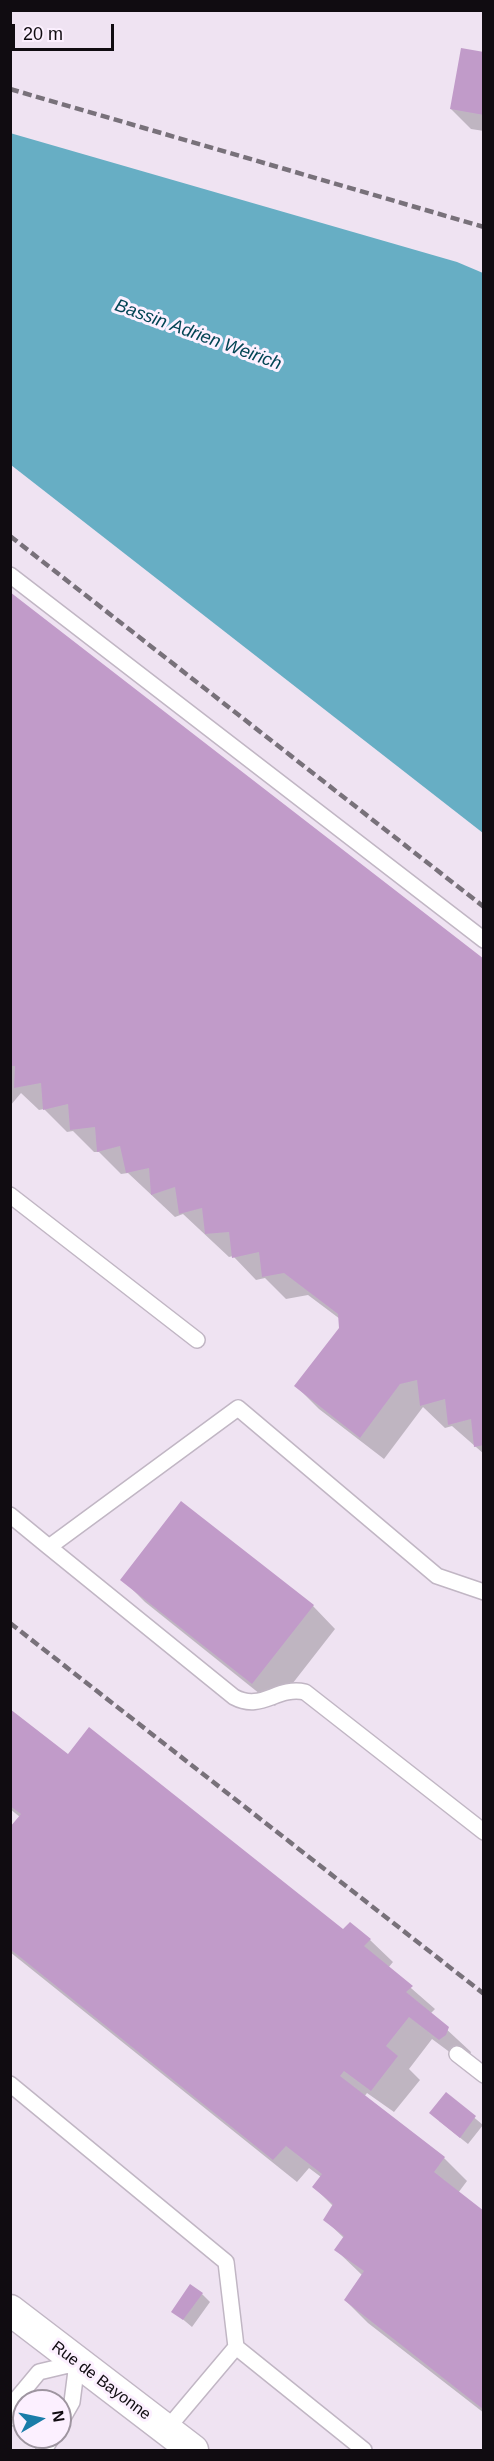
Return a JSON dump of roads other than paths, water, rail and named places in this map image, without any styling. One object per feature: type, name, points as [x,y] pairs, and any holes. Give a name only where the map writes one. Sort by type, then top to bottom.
[{"type":"street","name":"Rue de Bayonne","points":[[10,2310],[193,2451]]},
{"type":"lane","points":[[10,575],[483,940]]},
{"type":"lane","points":[[10,1195],[197,1340]]},
{"type":"lane","points":[[49,1547],[238,1408],[437,1576],[483,1592]]},
{"type":"lane","points":[[10,1515],[234,1697],[244,1703],[252,1703],[288,1690],[305,1692],[483,1832]]},
{"type":"lane","points":[[457,2054],[483,2075]]},
{"type":"lane","points":[[10,2084],[226,2262],[236,2347],[364,2451]]},
{"type":"lane","points":[[166,2430],[236,2347]]},
{"type":"lane","points":[[10,2418],[14,2402],[39,2372],[76,2362],[72,2402]]},
{"type":"water","name":"Bassin Adrien Weirich","points":[[10,133],[457,262],[483,273],[483,833],[11,465]]},
{"type":"railway","points":[[10,89],[484,227]]},
{"type":"railway","points":[[10,536],[484,907]]},
{"type":"railway","points":[[10,1623],[484,1994]]}]
